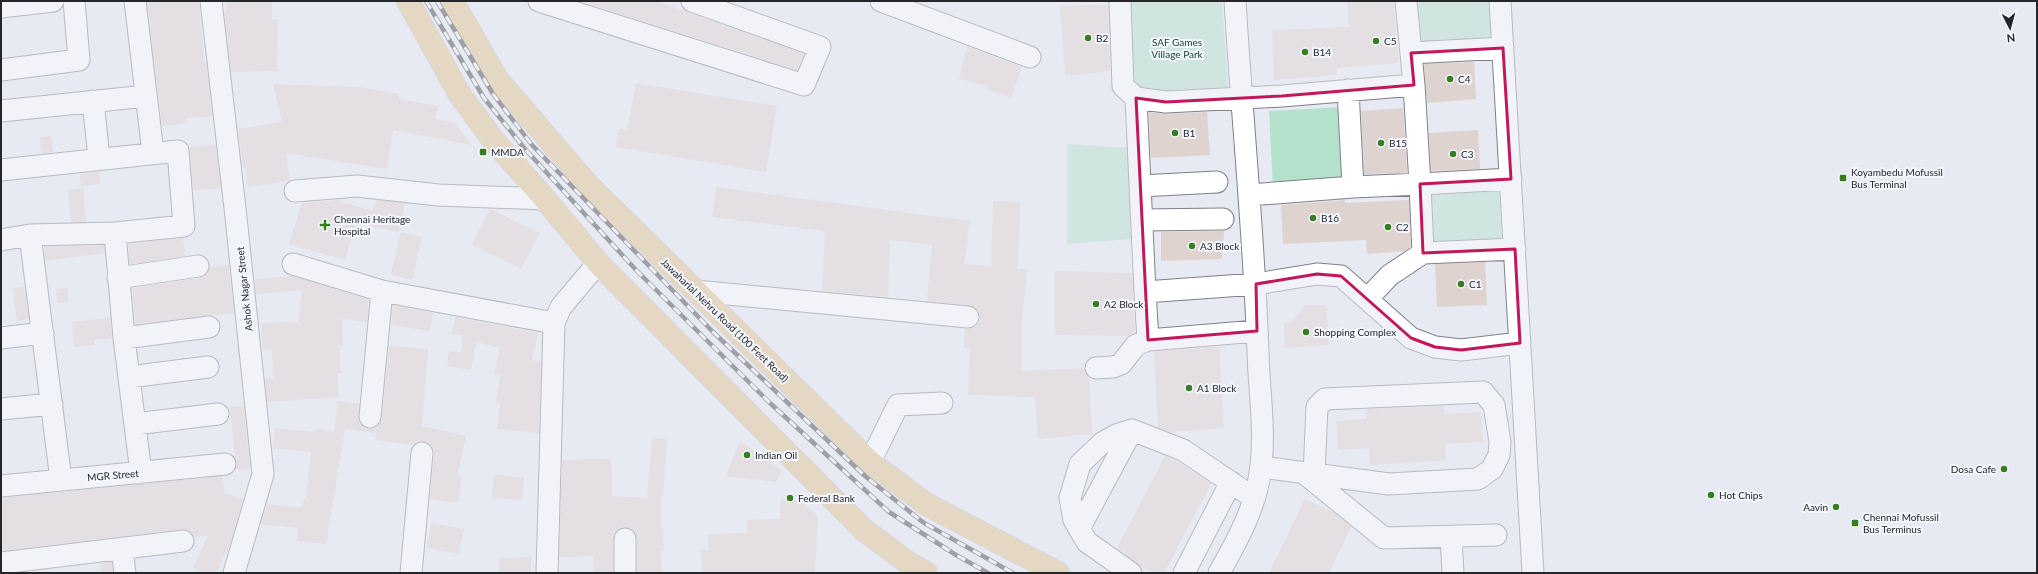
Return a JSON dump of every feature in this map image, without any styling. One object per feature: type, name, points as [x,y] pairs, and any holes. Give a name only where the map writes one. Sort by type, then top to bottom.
[{"type":"main road","points":[[408,1],[460,95],[494,141],[546,199],[598,263],[864,530],[906,568],[926,573]]},
{"type":"main road","name":"Jawaharlal Nehru Road (100 Feet Road)","points":[[452,1],[497,79],[588,185],[870,462],[926,504],[1058,573]]},
{"type":"street","points":[[1,7],[53,1]]},
{"type":"street","points":[[1,70],[79,60],[74,1]]},
{"type":"street","points":[[134,1],[153,153]]},
{"type":"street","name":"Ashok Nagar Street","points":[[211,1],[236,215],[263,474],[234,573]]},
{"type":"street","points":[[539,1],[804,85],[820,46],[692,1]]},
{"type":"street","points":[[882,1],[907,6],[1030,57]]},
{"type":"street","points":[[1120,1],[1123,86],[1136,98],[1166,102],[1282,96],[1414,85]]},
{"type":"street","points":[[1219,573],[1250,516],[1261,467],[1263,431],[1257,331],[1256,284],[1235,1]]},
{"type":"street","points":[[1406,1],[1414,85],[1424,253]]},
{"type":"street","points":[[1500,1],[1533,573]]},
{"type":"street","points":[[1411,53],[1502,48]]},
{"type":"street","points":[[1348,90],[1353,187]]},
{"type":"street","points":[[1,111],[146,96]]},
{"type":"street","points":[[1136,98],[1148,340]]},
{"type":"street","points":[[93,101],[99,158]]},
{"type":"street","points":[[1,170],[99,158],[178,151],[184,226],[115,233],[30,236],[1,240]]},
{"type":"street","points":[[1249,195],[1353,187],[1511,179]]},
{"type":"street","points":[[1140,186],[1217,182]]},
{"type":"street","points":[[295,191],[357,186],[438,195],[546,199]]},
{"type":"street","points":[[1142,220],[1223,219]]},
{"type":"street","points":[[115,233],[124,338],[141,472]]},
{"type":"street","points":[[30,236],[61,480]]},
{"type":"street","points":[[1367,299],[1390,275],[1424,253],[1515,249]]},
{"type":"street","points":[[547,573],[554,323],[561,307],[598,263]]},
{"type":"street","points":[[293,264],[382,291],[554,323]]},
{"type":"street","points":[[118,278],[198,266]]},
{"type":"street","points":[[1145,292],[1256,284],[1316,274],[1341,276],[1411,338],[1434,347],[1461,350],[1520,343]]},
{"type":"street","points":[[370,417],[382,291]]},
{"type":"street","points":[[696,291],[968,317]]},
{"type":"street","points":[[124,338],[209,327]]},
{"type":"street","points":[[1096,368],[1113,367],[1121,364],[1136,345],[1148,340],[1257,331]]},
{"type":"street","points":[[1,338],[43,333]]},
{"type":"street","points":[[129,376],[208,367]]},
{"type":"street","points":[[1261,467],[1389,484],[1478,479],[1492,469],[1499,455],[1500,442],[1494,405],[1483,392],[1325,399],[1317,406],[1309,473]]},
{"type":"street","points":[[870,462],[898,405],[942,403]]},
{"type":"street","points":[[1,409],[52,404]]},
{"type":"street","points":[[134,424],[218,414]]},
{"type":"street","points":[[1131,573],[1087,542],[1074,520],[1070,498],[1080,464],[1102,443],[1116,435],[1132,430],[1183,450],[1254,498]]},
{"type":"street","points":[[1079,529],[1132,430]]},
{"type":"street","points":[[411,573],[422,453]]},
{"type":"street","name":"MGR Street","points":[[1,486],[225,464]]},
{"type":"street","points":[[1309,473],[1384,538],[1496,535]]},
{"type":"street","points":[[1184,573],[1231,482]]},
{"type":"street","points":[[1451,537],[1453,573]]},
{"type":"street","points":[[624,573],[625,539]]},
{"type":"street","points":[[1,564],[183,541]]},
{"type":"street","points":[[122,549],[125,573]]},
{"type":"highlighted area","points":[[1503,48],[1511,179],[1420,184],[1423,253],[1515,249],[1520,343],[1461,350],[1435,347],[1411,338],[1341,276],[1317,274],[1256,284],[1257,331],[1148,340],[1136,98],[1166,102],[1282,96],[1414,85],[1411,53]]},
{"type":"green space","name":"SAF Games Village Park","points":[[1125,1],[1222,1],[1228,88],[1176,93],[1129,94]]},
{"type":"green space","points":[[1417,1],[1491,1],[1492,37],[1420,42]]},
{"type":"green space","points":[[1344,107],[1347,182],[1273,187],[1269,111]]},
{"type":"green space","points":[[1067,144],[1130,148],[1131,239],[1067,244]]},
{"type":"green space","points":[[1499,187],[1502,243],[1434,247],[1429,190]]},
{"type":"building","points":[[147,1],[199,1],[204,63],[206,62],[212,116],[186,118],[187,123],[162,126]]},
{"type":"building","points":[[227,1],[272,1],[272,19],[278,19],[277,71],[231,72],[225,19]]},
{"type":"building","points":[[579,1],[657,1],[804,54],[797,70]]},
{"type":"building","points":[[1347,1],[1393,1],[1399,63],[1337,68],[1337,75],[1274,80],[1272,30],[1349,27]]},
{"type":"building","name":"B2","points":[[1108,5],[1110,71],[1065,76],[1060,6]]},
{"type":"building","points":[[967,46],[1022,67],[1011,98],[988,90],[989,87],[959,79]]},
{"type":"building","name":"C4","points":[[1474,62],[1476,99],[1427,103],[1424,64]]},
{"type":"building","points":[[636,83],[777,106],[766,172],[616,147],[619,129],[627,130]]},
{"type":"building","points":[[273,84],[359,87],[399,94],[399,99],[438,106],[435,119],[455,123],[472,145],[393,130],[387,169],[286,153],[290,181],[248,187],[246,168],[243,168],[238,129],[282,122]]},
{"type":"building","name":"B15","points":[[1403,108],[1407,173],[1364,174],[1361,111]]},
{"type":"building","name":"B1","points":[[1149,112],[1166,114],[1207,112],[1210,155],[1151,158]]},
{"type":"building","name":"C3","points":[[1478,130],[1480,169],[1431,171],[1429,133]]},
{"type":"building","points":[[51,136],[53,152],[42,154],[40,137]]},
{"type":"building","points":[[216,145],[221,188],[193,190],[190,147]]},
{"type":"building","points":[[99,172],[100,184],[81,186],[80,174]]},
{"type":"building","points":[[716,187],[970,221],[964,264],[991,266],[993,201],[1020,202],[1018,269],[1027,269],[1022,320],[1022,371],[1084,368],[1089,377],[1092,434],[1038,439],[1035,397],[968,395],[970,349],[964,348],[965,329],[973,328],[978,324],[980,319],[979,312],[975,307],[969,305],[927,301],[932,245],[890,240],[888,297],[822,291],[825,231],[712,217]]},
{"type":"building","points":[[83,188],[86,222],[71,222],[68,190]]},
{"type":"building","name":"Chennai Heritage Hospital","points":[[337,200],[373,211],[376,200],[405,203],[399,232],[356,223],[345,260],[289,244],[302,203]]},
{"type":"building","points":[[1345,200],[1345,203],[1409,200],[1411,247],[1404,251],[1367,254],[1366,240],[1283,244],[1281,205]]},
{"type":"building","points":[[490,209],[540,233],[521,269],[472,245]]},
{"type":"building","name":"A3 Block","points":[[1224,231],[1222,259],[1161,261],[1161,232]]},
{"type":"building","points":[[401,232],[422,237],[412,280],[391,274]]},
{"type":"building","points":[[183,238],[185,256],[130,264],[128,244]]},
{"type":"building","points":[[104,245],[105,253],[45,261],[44,247]]},
{"type":"building","name":"C1","points":[[1485,262],[1487,305],[1437,307],[1435,264]]},
{"type":"building","points":[[229,265],[234,313],[135,324],[132,288],[200,278],[206,275],[210,267]]},
{"type":"building","name":"A2 Block","points":[[1055,271],[1132,273],[1135,332],[1128,336],[1055,335]]},
{"type":"building","points":[[293,276],[369,300],[367,322],[342,319],[343,346],[339,346],[341,373],[337,373],[339,397],[267,402],[265,379],[273,378],[272,349],[263,350],[261,323],[298,322],[302,290],[256,294],[255,279]]},
{"type":"building","points":[[24,287],[29,319],[17,321],[13,288]]},
{"type":"building","points":[[68,288],[68,302],[57,303],[56,289]]},
{"type":"building","points":[[393,305],[433,313],[430,331],[391,325]]},
{"type":"building","name":"Shopping Complex","points":[[1305,305],[1326,305],[1329,345],[1285,348],[1284,323],[1293,321]]},
{"type":"building","points":[[455,317],[538,333],[532,360],[541,362],[539,433],[497,429],[500,403],[496,402],[500,375],[494,374],[500,348],[476,342],[471,370],[447,366],[449,351],[461,352],[463,336],[452,334]]},
{"type":"building","points":[[110,318],[112,338],[94,340],[95,345],[74,347],[72,322]]},
{"type":"building","points":[[389,346],[428,349],[422,426],[466,436],[457,476],[462,477],[458,503],[430,499],[434,454],[433,448],[429,443],[423,441],[414,445],[375,440],[376,433],[345,429],[326,544],[297,541],[298,528],[261,524],[267,504],[303,508],[304,498],[306,498],[311,452],[273,448],[275,428],[315,432],[316,429],[334,432],[338,401],[359,404],[359,422],[368,429],[375,428],[380,424],[382,418]]},
{"type":"building","name":"A1 Block","points":[[1219,347],[1224,428],[1170,432],[1158,427],[1154,352]]},
{"type":"building","points":[[244,406],[250,469],[236,470],[237,463],[235,457],[230,407]]},
{"type":"building","points":[[1443,406],[1444,414],[1481,412],[1483,442],[1445,444],[1446,460],[1370,465],[1369,448],[1338,450],[1336,421],[1367,419],[1366,409]]},
{"type":"building","points":[[652,438],[667,439],[663,496],[661,496],[661,528],[663,528],[664,550],[661,551],[662,573],[637,573],[637,539],[631,529],[625,527],[619,528],[614,533],[613,573],[594,573],[593,556],[559,557],[562,460],[611,459],[612,496],[647,498]]},
{"type":"building","name":"Indian Oil","points":[[740,441],[781,470],[776,482],[726,476]]},
{"type":"building","points":[[1165,456],[1183,465],[1211,484],[1164,573],[1154,573],[1141,566],[1117,548]]},
{"type":"building","points":[[494,475],[524,477],[522,500],[492,498]]},
{"type":"building","points":[[222,476],[224,493],[243,499],[230,545],[216,573],[201,573],[193,568],[208,536],[194,537],[194,534],[188,530],[182,529],[1,551],[1,498]]},
{"type":"building","points":[[781,498],[802,500],[818,517],[815,573],[702,573],[701,550],[709,550],[708,534],[747,533],[747,520],[780,519]]},
{"type":"building","points":[[1305,499],[1335,513],[1351,527],[1329,573],[1269,573]]},
{"type":"building","points":[[431,523],[464,529],[459,554],[427,548]]},
{"type":"building","points":[[531,557],[531,573],[499,573],[499,558]]},
{"type":"building","points":[[112,562],[113,573],[101,573],[100,563]]},
{"type":"railway","points":[[426,1],[484,98],[525,149],[637,271],[771,404],[889,512],[956,555],[988,573]]},
{"type":"railway","points":[[437,1],[493,94],[532,145],[712,331],[865,476],[924,523],[1013,573]]},
{"type":"place","name":"B2","points":[[1088,38]]},
{"type":"place","name":"C5","points":[[1376,41]]},
{"type":"place","name":"B14","points":[[1305,52]]},
{"type":"place","name":"C4","points":[[1450,79]]},
{"type":"place","name":"B1","points":[[1175,133]]},
{"type":"place","name":"B15","points":[[1381,143]]},
{"type":"place","name":"MMDA","points":[[483,152]]},
{"type":"place","name":"C3","points":[[1453,154]]},
{"type":"place","name":"Koyambedu Mofussil Bus Terminal","points":[[1843,178]]},
{"type":"place","name":"B16","points":[[1313,218]]},
{"type":"place","name":"Chennai Heritage Hospital","points":[[325,225]]},
{"type":"place","name":"C2","points":[[1388,227]]},
{"type":"place","name":"A3 Block","points":[[1192,246]]},
{"type":"place","name":"C1","points":[[1461,284]]},
{"type":"place","name":"A2 Block","points":[[1096,304]]},
{"type":"place","name":"Shopping Complex","points":[[1306,332]]},
{"type":"place","name":"A1 Block","points":[[1189,388]]},
{"type":"place","name":"Indian Oil","points":[[747,455]]},
{"type":"place","name":"Dosa Cafe","points":[[2004,469]]},
{"type":"place","name":"Hot Chips","points":[[1711,495]]},
{"type":"place","name":"Federal Bank","points":[[790,498]]},
{"type":"place","name":"Aavin","points":[[1836,507]]},
{"type":"place","name":"Chennai Mofussil Bus Terminus","points":[[1855,523]]}]
